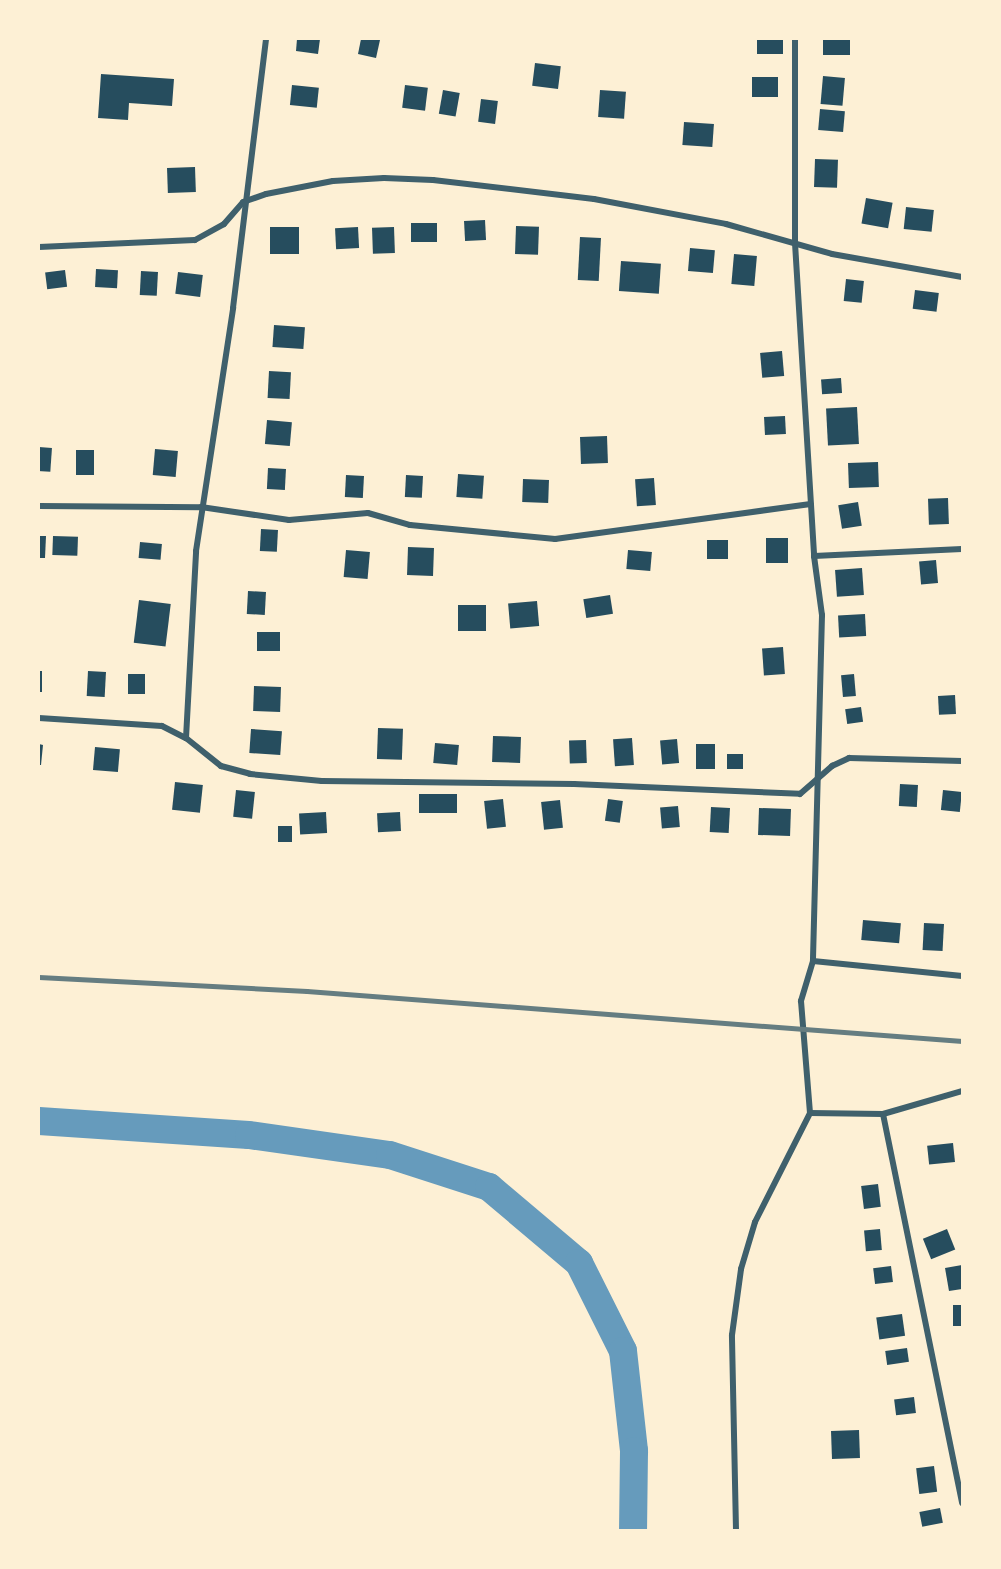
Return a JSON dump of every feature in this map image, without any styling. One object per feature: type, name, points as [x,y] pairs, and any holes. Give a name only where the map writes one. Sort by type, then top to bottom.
[{"type":"street","points":[[186,738],[201,507],[233,308],[243,202],[266,39]]},
{"type":"street","points":[[736,1530],[732,1335],[741,1269],[755,1222],[810,1113],[801,1001],[813,961],[815,783],[822,615],[814,556],[795,243],[795,39]]},
{"type":"street","points":[[39,247],[195,240],[224,224],[243,202],[333,181],[433,180],[665,212],[832,254],[962,277]]},
{"type":"street","points":[[39,506],[201,507],[289,520],[368,513],[410,525],[555,539],[811,504]]},
{"type":"street","points":[[814,556],[962,549]]},
{"type":"street","points":[[39,718],[162,726],[186,738],[221,766],[277,778],[574,784],[800,794],[832,766],[849,758],[962,761]]},
{"type":"street","points":[[813,961],[962,975]]},
{"type":"street","points":[[810,1113],[882,1114],[962,1091]]},
{"type":"street","points":[[882,1114],[962,1503]]},
{"type":"building","points":[[297,39],[320,39],[318,54],[296,51]]},
{"type":"building","points":[[361,39],[380,40],[376,58],[358,54]]},
{"type":"building","points":[[757,39],[783,39],[783,54],[757,54]]},
{"type":"building","points":[[823,39],[850,39],[850,55],[823,55]]},
{"type":"building","points":[[535,63],[561,66],[558,89],[532,86]]},
{"type":"building","points":[[101,74],[174,79],[172,106],[129,103],[128,120],[98,118]]},
{"type":"building","points":[[823,76],[845,78],[842,106],[821,104]]},
{"type":"building","points":[[752,77],[778,77],[778,97],[752,97]]},
{"type":"building","points":[[292,85],[319,88],[317,108],[290,105]]},
{"type":"building","points":[[405,85],[428,88],[425,111],[402,108]]},
{"type":"building","points":[[443,90],[460,93],[456,117],[439,114]]},
{"type":"building","points":[[600,90],[626,92],[624,119],[598,117]]},
{"type":"building","points":[[481,99],[498,101],[495,124],[478,122]]},
{"type":"building","points":[[820,109],[845,111],[843,132],[818,130]]},
{"type":"building","points":[[684,122],[714,124],[712,147],[682,145]]},
{"type":"building","points":[[815,159],[838,160],[837,188],[814,187]]},
{"type":"building","points":[[195,167],[196,192],[168,193],[167,168]]},
{"type":"building","points":[[866,198],[893,203],[888,228],[861,224]]},
{"type":"building","points":[[906,207],[934,210],[932,232],[904,229]]},
{"type":"building","points":[[485,220],[486,240],[465,241],[464,221]]},
{"type":"building","points":[[411,223],[437,223],[437,242],[411,242]]},
{"type":"building","points":[[516,226],[539,227],[538,255],[515,254]]},
{"type":"building","points":[[270,227],[299,227],[299,254],[270,254]]},
{"type":"building","points":[[358,227],[359,248],[336,249],[335,228]]},
{"type":"building","points":[[394,227],[395,253],[373,254],[372,228]]},
{"type":"building","points":[[580,237],[601,238],[599,281],[578,280]]},
{"type":"building","points":[[690,248],[715,250],[713,273],[688,271]]},
{"type":"building","points":[[734,254],[757,256],[754,286],[731,284]]},
{"type":"building","points":[[621,261],[661,264],[659,294],[619,291]]},
{"type":"building","points":[[96,269],[118,270],[117,288],[95,287]]},
{"type":"building","points":[[65,270],[67,287],[47,289],[45,272]]},
{"type":"building","points":[[141,271],[158,272],[157,296],[140,295]]},
{"type":"building","points":[[178,272],[203,275],[200,297],[175,294]]},
{"type":"building","points":[[846,279],[864,281],[862,303],[844,301]]},
{"type":"building","points":[[915,290],[939,293],[937,312],[913,309]]},
{"type":"building","points":[[274,325],[305,327],[303,349],[272,347]]},
{"type":"building","points":[[782,351],[784,376],[762,378],[760,353]]},
{"type":"building","points":[[269,371],[291,372],[290,399],[268,398]]},
{"type":"building","points":[[841,378],[842,393],[822,394],[821,379]]},
{"type":"building","points":[[857,407],[859,444],[828,446],[826,409]]},
{"type":"building","points":[[785,416],[786,434],[765,435],[764,417]]},
{"type":"building","points":[[267,420],[292,422],[290,446],[265,444]]},
{"type":"building","points":[[607,436],[608,463],[581,464],[580,437]]},
{"type":"building","points":[[39,447],[52,448],[50,472],[39,471]]},
{"type":"building","points":[[155,449],[178,451],[176,477],[153,475]]},
{"type":"building","points":[[76,450],[94,450],[94,475],[76,475]]},
{"type":"building","points":[[878,462],[879,487],[849,488],[848,463]]},
{"type":"building","points":[[268,468],[286,469],[285,490],[267,489]]},
{"type":"building","points":[[458,474],[484,476],[482,499],[456,497]]},
{"type":"building","points":[[346,475],[364,476],[363,498],[345,497]]},
{"type":"building","points":[[406,475],[423,476],[422,498],[405,497]]},
{"type":"building","points":[[654,478],[656,505],[637,506],[635,479]]},
{"type":"building","points":[[523,479],[549,480],[548,503],[522,502]]},
{"type":"building","points":[[948,498],[949,524],[929,525],[928,499]]},
{"type":"building","points":[[858,502],[862,526],[842,529],[838,505]]},
{"type":"building","points":[[261,529],[278,530],[277,552],[260,551]]},
{"type":"building","points":[[39,536],[46,536],[45,558],[39,558]]},
{"type":"building","points":[[53,536],[78,537],[77,556],[52,555]]},
{"type":"building","points":[[766,538],[788,538],[788,563],[766,563]]},
{"type":"building","points":[[707,540],[728,540],[728,559],[707,559]]},
{"type":"building","points":[[140,542],[162,544],[161,560],[139,558]]},
{"type":"building","points":[[408,547],[434,548],[433,576],[407,575]]},
{"type":"building","points":[[346,550],[370,552],[368,579],[344,577]]},
{"type":"building","points":[[628,550],[652,552],[650,571],[626,569]]},
{"type":"building","points":[[936,560],[938,583],[921,584],[919,561]]},
{"type":"building","points":[[862,568],[864,595],[837,597],[835,570]]},
{"type":"building","points":[[248,591],[266,592],[265,615],[247,614]]},
{"type":"building","points":[[610,595],[613,614],[586,618],[583,599]]},
{"type":"building","points":[[139,600],[171,604],[166,647],[134,643]]},
{"type":"building","points":[[537,601],[539,626],[510,628],[508,604]]},
{"type":"building","points":[[458,605],[486,605],[486,631],[458,631]]},
{"type":"building","points":[[865,614],[866,636],[839,637],[838,615]]},
{"type":"building","points":[[257,632],[280,632],[280,651],[257,651]]},
{"type":"building","points":[[783,647],[785,674],[764,675],[762,648]]},
{"type":"building","points":[[39,671],[42,671],[42,692],[39,692]]},
{"type":"building","points":[[88,671],[106,672],[105,697],[87,696]]},
{"type":"building","points":[[128,674],[145,674],[145,694],[128,694]]},
{"type":"building","points":[[854,674],[856,696],[843,697],[841,675]]},
{"type":"building","points":[[254,686],[281,687],[280,712],[253,711]]},
{"type":"building","points":[[955,695],[956,714],[939,715],[938,696]]},
{"type":"building","points":[[861,707],[863,722],[847,724],[845,709]]},
{"type":"building","points":[[378,728],[403,729],[402,760],[377,759]]},
{"type":"building","points":[[251,729],[282,731],[280,755],[249,753]]},
{"type":"building","points":[[493,736],[521,737],[520,763],[492,762]]},
{"type":"building","points":[[632,738],[634,765],[615,766],[613,739]]},
{"type":"building","points":[[677,739],[679,763],[662,764],[660,740]]},
{"type":"building","points":[[586,740],[587,763],[570,764],[569,741]]},
{"type":"building","points":[[435,743],[459,745],[457,765],[433,763]]},
{"type":"building","points":[[39,744],[43,745],[41,765],[39,765]]},
{"type":"building","points":[[696,744],[715,744],[715,769],[696,769]]},
{"type":"building","points":[[95,747],[120,749],[118,772],[93,770]]},
{"type":"building","points":[[727,754],[743,754],[743,769],[727,769]]},
{"type":"building","points":[[175,782],[203,785],[200,813],[172,810]]},
{"type":"building","points":[[900,784],[918,785],[917,807],[899,806]]},
{"type":"building","points":[[236,790],[255,792],[252,819],[233,817]]},
{"type":"building","points":[[943,790],[962,792],[960,812],[941,810]]},
{"type":"building","points":[[419,794],[457,794],[457,813],[419,813]]},
{"type":"building","points":[[503,799],[506,827],[487,829],[484,801]]},
{"type":"building","points":[[608,799],[623,801],[620,823],[605,821]]},
{"type":"building","points":[[560,800],[563,828],[544,830],[541,802]]},
{"type":"building","points":[[678,806],[680,827],[662,828],[660,808]]},
{"type":"building","points":[[711,807],[730,808],[729,833],[710,832]]},
{"type":"building","points":[[759,808],[791,809],[790,836],[758,835]]},
{"type":"building","points":[[326,812],[327,833],[300,834],[299,813]]},
{"type":"building","points":[[400,812],[401,831],[378,832],[377,813]]},
{"type":"building","points":[[278,826],[292,826],[292,842],[278,842]]},
{"type":"building","points":[[863,920],[901,923],[899,943],[861,940]]},
{"type":"building","points":[[924,923],[944,924],[943,951],[923,950]]},
{"type":"building","points":[[953,1143],[955,1162],[929,1165],[927,1146]]},
{"type":"building","points":[[878,1184],[881,1207],[864,1209],[861,1186]]},
{"type":"building","points":[[880,1229],[882,1250],[866,1251],[864,1230]]},
{"type":"building","points":[[947,1229],[955,1249],[931,1259],[923,1239]]},
{"type":"building","points":[[962,1265],[962,1289],[949,1291],[945,1268]]},
{"type":"building","points":[[891,1266],[893,1282],[875,1284],[873,1268]]},
{"type":"building","points":[[953,1305],[962,1305],[962,1326],[953,1326]]},
{"type":"building","points":[[902,1314],[905,1336],[879,1339],[876,1318]]},
{"type":"building","points":[[907,1348],[909,1362],[887,1365],[885,1351]]},
{"type":"building","points":[[914,1397],[916,1413],[896,1415],[894,1399]]},
{"type":"building","points":[[859,1430],[860,1458],[832,1459],[831,1431]]},
{"type":"building","points":[[934,1466],[937,1492],[919,1494],[916,1468]]},
{"type":"building","points":[[940,1508],[943,1523],[922,1527],[919,1512]]},
{"type":"waterway","points":[[39,1121],[249,1135],[390,1155],[489,1187],[579,1263],[623,1351],[634,1451],[633,1530]]},
{"type":"railway","points":[[39,977],[307,991],[962,1041]]}]
